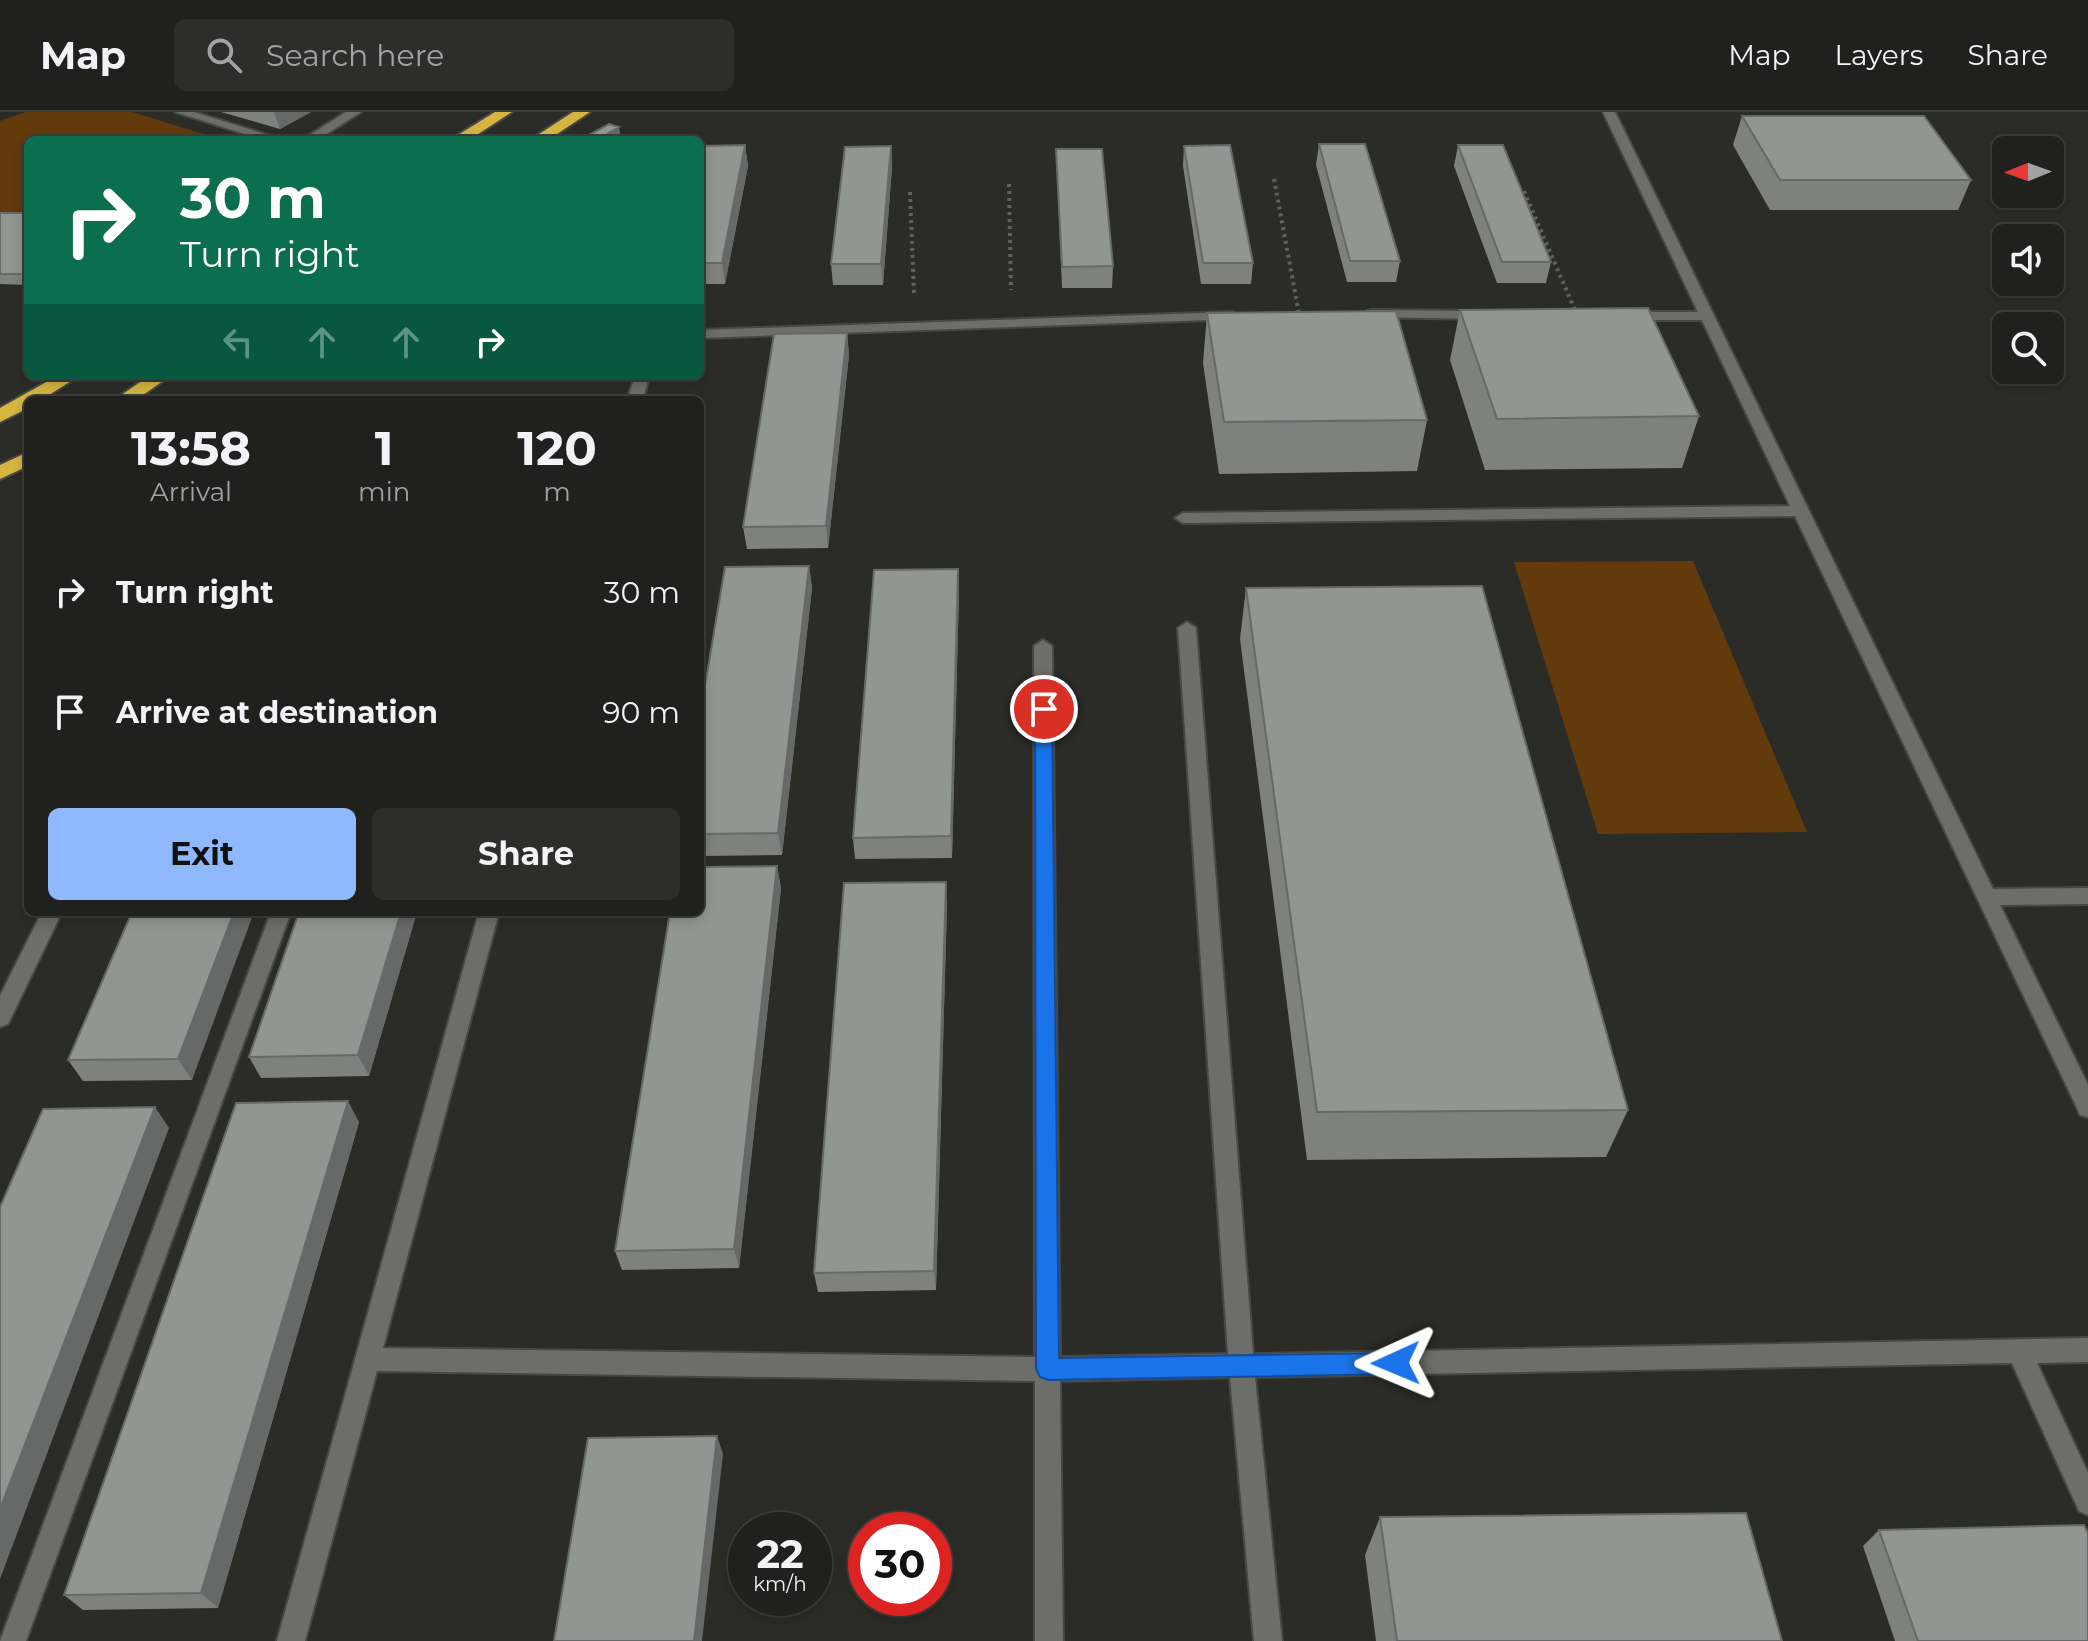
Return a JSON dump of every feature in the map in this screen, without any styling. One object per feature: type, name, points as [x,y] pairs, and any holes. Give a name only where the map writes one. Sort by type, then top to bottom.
[{"type":"highway","points":[[465,136],[505,112]]},
{"type":"highway","points":[[544,136],[583,112]]},
{"type":"highway","points":[[35,396],[63,380]]},
{"type":"highway","points":[[129,396],[155,380]]},
{"type":"highway","points":[[0,416],[24,402]]},
{"type":"highway","points":[[0,473],[24,460]]},
{"type":"street","points":[[181,112],[264,136]]},
{"type":"street","points":[[315,136],[355,112]]},
{"type":"street","points":[[1609,112],[2088,1108]]},
{"type":"street","points":[[704,334],[1299,314]]},
{"type":"street","points":[[1361,314],[1500,315]]},
{"type":"street","points":[[1577,315],[1708,316]]},
{"type":"street","points":[[1183,518],[1802,511]]},
{"type":"street","points":[[1187,628],[1241,1366],[1268,1641]]},
{"type":"street","points":[[1043,646],[1049,1641]]},
{"type":"street","points":[[1987,897],[2088,896]]},
{"type":"street","points":[[0,1018],[50,916]]},
{"type":"street","points":[[12,1641],[280,916]]},
{"type":"street","points":[[291,1641],[488,916]]},
{"type":"street","points":[[367,1359],[1048,1369],[2088,1350]]},
{"type":"street","points":[[2019,1351],[2088,1502]]},
{"type":"path","points":[[1274,179],[1299,314]]},
{"type":"path","points":[[1009,184],[1012,323]]},
{"type":"path","points":[[1524,191],[1577,315]]},
{"type":"path","points":[[910,192],[915,327]]},
{"type":"shaded area","points":[[26,112],[132,112],[210,136],[24,136],[24,213],[0,213],[0,121]]},
{"type":"shaded area","points":[[1693,561],[1807,832],[1598,834],[1514,562]]},
{"type":"building","points":[[1742,116],[1924,116],[1971,180],[1780,180]]},
{"type":"building","points":[[609,124],[619,127],[604,136],[587,136]]},
{"type":"building","points":[[1319,144],[1365,144],[1400,261],[1350,261]]},
{"type":"building","points":[[745,145],[722,263],[704,263],[704,146]]},
{"type":"building","points":[[1230,145],[1253,263],[1203,263],[1184,146]]},
{"type":"building","points":[[1458,145],[1503,145],[1551,262],[1502,262]]},
{"type":"building","points":[[891,146],[881,264],[831,264],[845,147]]},
{"type":"building","points":[[1056,149],[1102,149],[1113,266],[1062,267]]},
{"type":"building","points":[[0,213],[24,213],[24,274],[0,274]]},
{"type":"building","points":[[1648,308],[1699,416],[1497,419],[1460,310]]},
{"type":"building","points":[[1396,311],[1427,420],[1224,422],[1207,313]]},
{"type":"building","points":[[847,333],[826,526],[743,527],[774,334]]},
{"type":"building","points":[[809,566],[778,833],[704,834],[704,691],[725,567]]},
{"type":"building","points":[[958,569],[951,836],[853,838],[874,570]]},
{"type":"building","points":[[1482,586],[1628,1110],[1317,1112],[1246,588]]},
{"type":"building","points":[[777,866],[734,1249],[615,1251],[669,916],[704,916],[704,867]]},
{"type":"building","points":[[946,882],[934,1271],[814,1273],[844,883]]},
{"type":"building","points":[[130,916],[232,916],[178,1059],[68,1060]]},
{"type":"building","points":[[298,916],[400,916],[358,1055],[249,1057]]},
{"type":"building","points":[[348,1101],[201,1593],[64,1595],[236,1103]]},
{"type":"building","points":[[155,1107],[0,1509],[0,1207],[43,1109]]},
{"type":"building","points":[[717,1436],[694,1641],[554,1641],[588,1438]]},
{"type":"building","points":[[1746,1513],[1782,1641],[1397,1641],[1380,1517]]},
{"type":"building","points":[[2084,1525],[2088,1533],[2088,1641],[1918,1641],[1879,1530]]},
{"type":"route","points":[[1044,709],[1048,1369],[1396,1363]]}]
